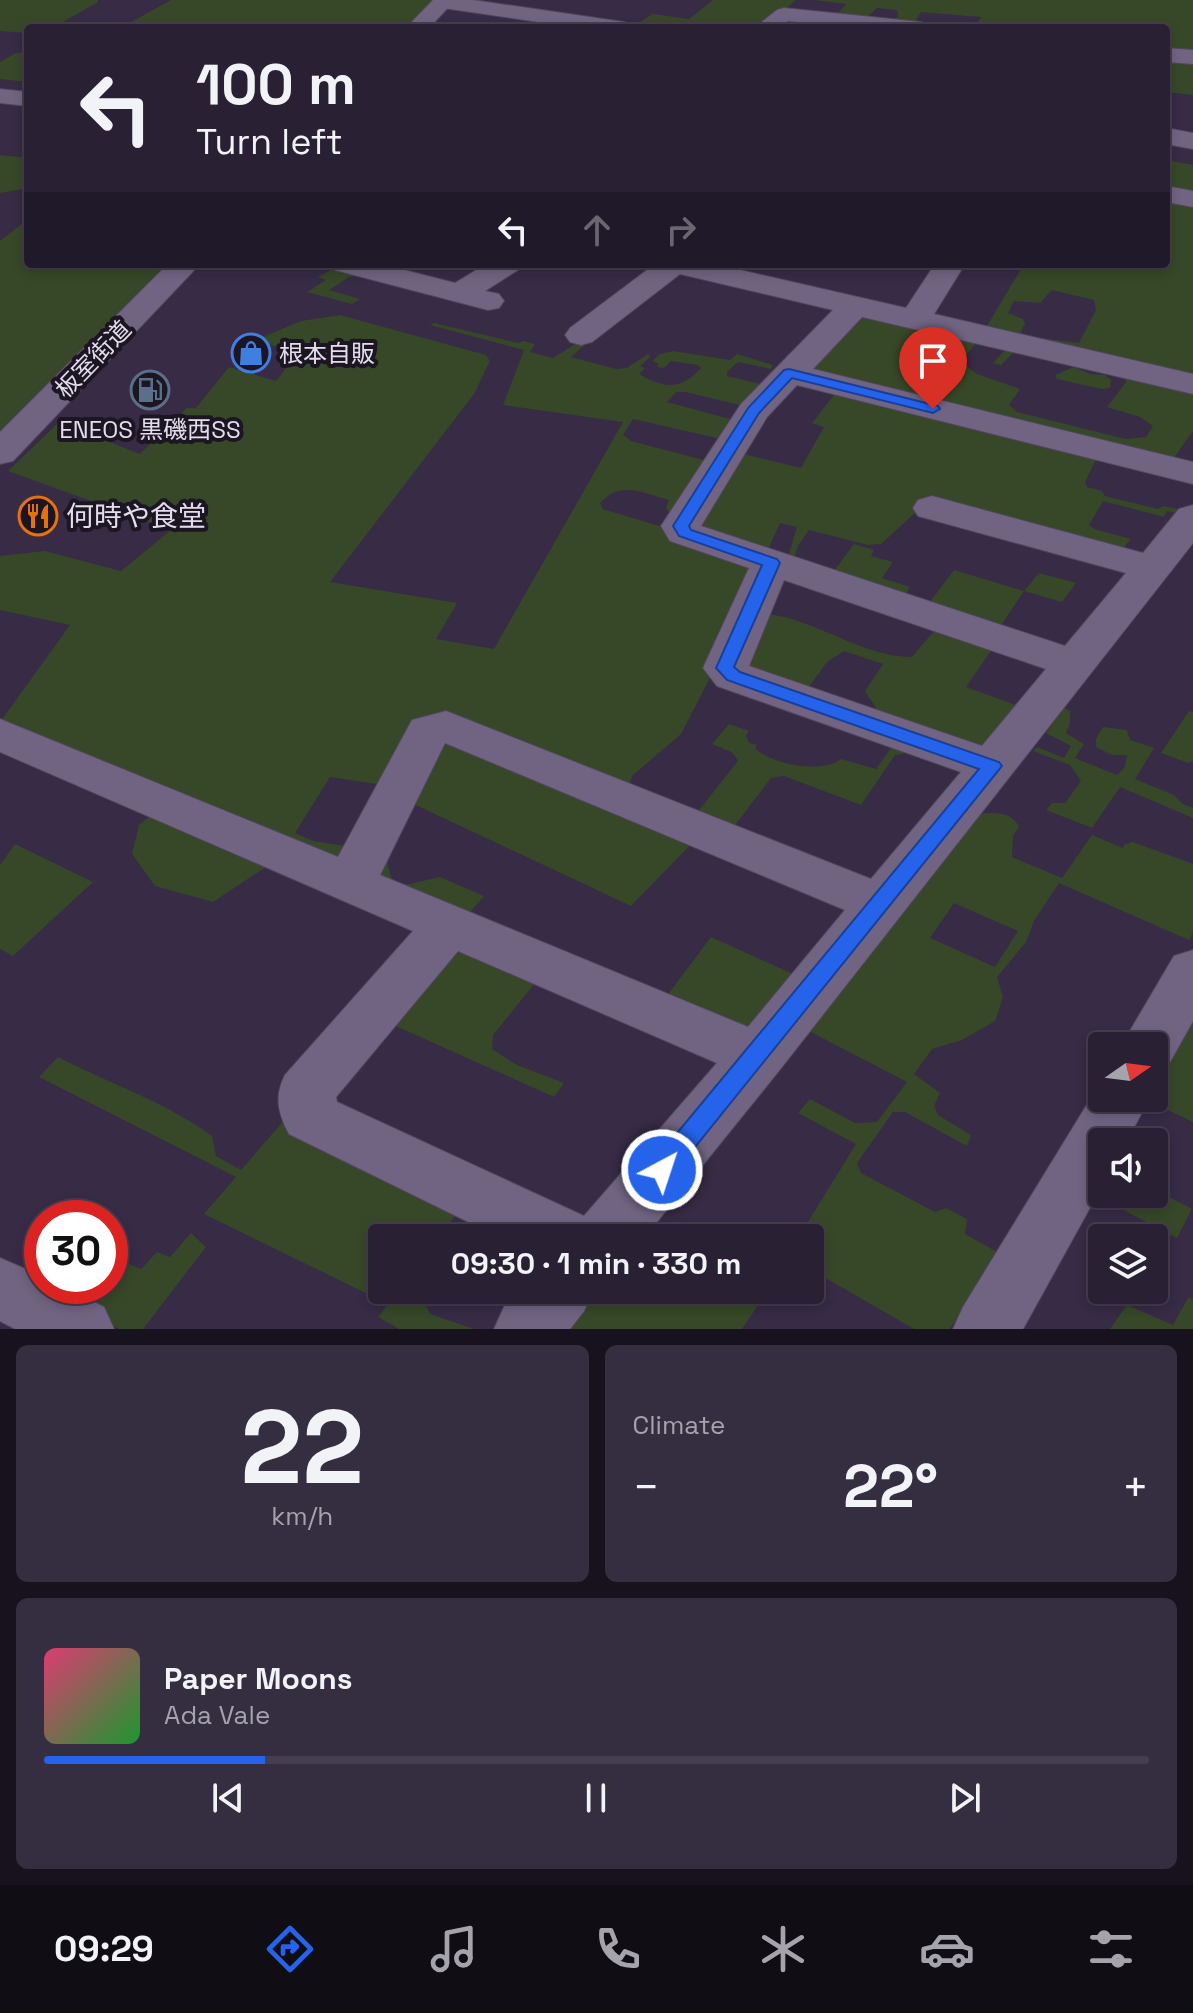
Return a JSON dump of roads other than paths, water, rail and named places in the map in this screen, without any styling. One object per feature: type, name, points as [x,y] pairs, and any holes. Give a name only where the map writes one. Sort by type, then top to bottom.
[{"type":"street","points":[[421,24],[444,1],[597,24]]},
{"type":"street","points":[[769,24],[779,15],[793,14],[884,24]]},
{"type":"street","points":[[1170,55],[1193,57]]},
{"type":"street","points":[[0,96],[24,99]]},
{"type":"street","points":[[1170,114],[1193,117]]},
{"type":"street","points":[[1170,137],[1193,141]]},
{"type":"street","points":[[1170,195],[1193,199]]},
{"type":"street","name":"板室街道","points":[[0,453],[181,268]]},
{"type":"street","points":[[362,268],[475,297],[503,268]]},
{"type":"street","points":[[581,335],[670,268]]},
{"type":"street","points":[[692,268],[1193,384]]},
{"type":"street","points":[[914,320],[944,268]]},
{"type":"street","points":[[855,306],[753,411],[681,526],[684,533],[1075,664]]},
{"type":"street","points":[[789,373],[1193,473]]},
{"type":"street","points":[[932,508],[1152,568]]},
{"type":"street","points":[[617,1224],[758,1056],[1193,517]]},
{"type":"street","points":[[771,563],[725,668],[733,676],[992,766]]},
{"type":"street","points":[[351,882],[428,730],[446,726],[881,904]]},
{"type":"street","points":[[0,734],[758,1056]]},
{"type":"street","points":[[450,924],[306,1092],[310,1117],[535,1224]]},
{"type":"street","points":[[1158,1032],[1193,971]]},
{"type":"street","points":[[987,1329],[1112,1112]]},
{"type":"street","points":[[0,1288],[80,1329]]},
{"type":"street","points":[[528,1329],[549,1304]]},
{"type":"place","name":"根本自販","points":[[251,353]]},
{"type":"place","name":"ENEOS 黒磯西SS","points":[[150,390]]},
{"type":"place","name":"何時や食堂","points":[[38,516]]}]
